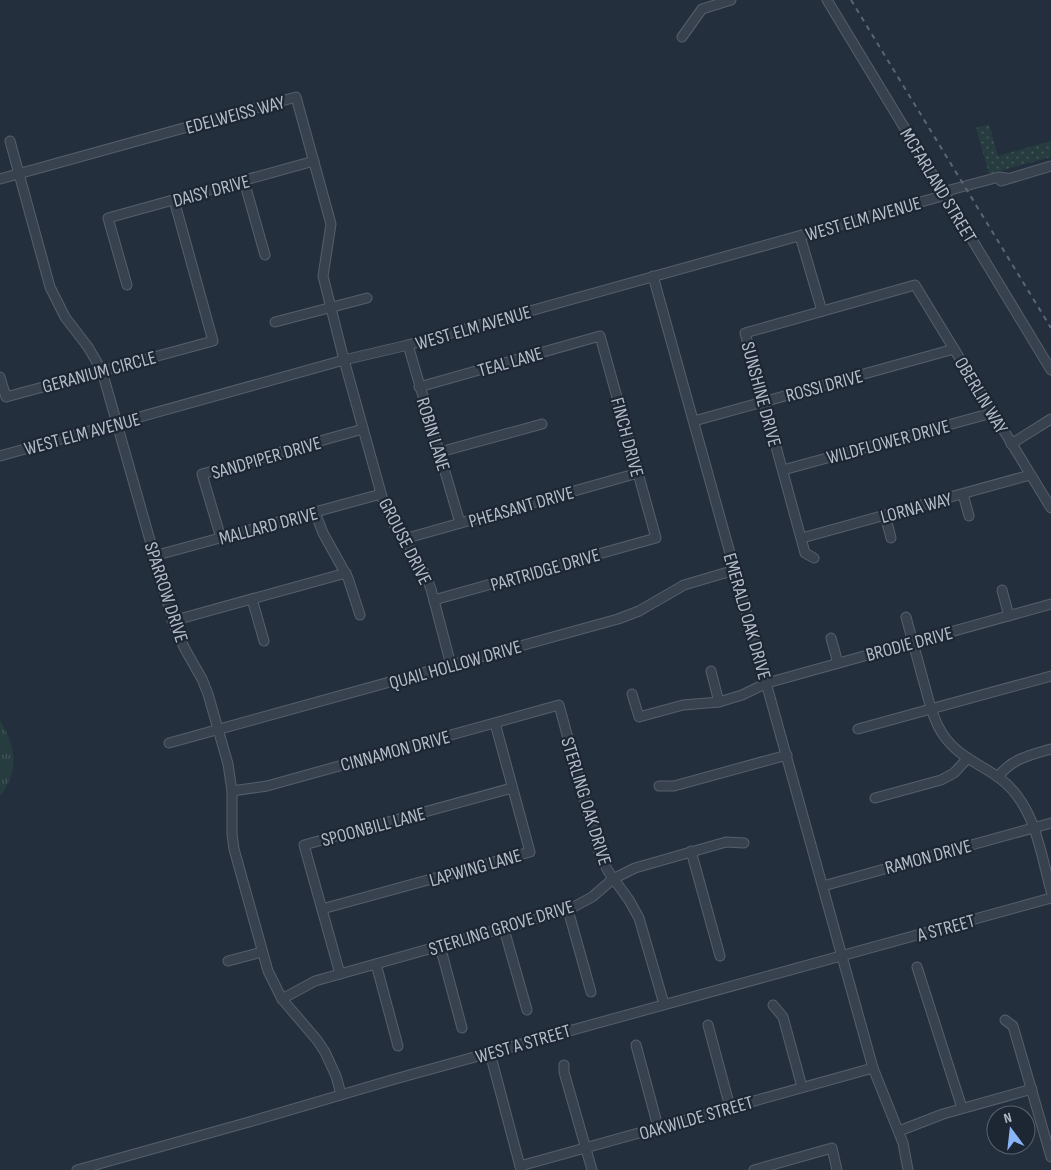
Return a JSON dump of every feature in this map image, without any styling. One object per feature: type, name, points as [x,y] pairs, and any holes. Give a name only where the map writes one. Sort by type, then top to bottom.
[{"type":"street","points":[[682,37],[702,9],[731,0]]},
{"type":"street","name":"MCFARLAND STREET","points":[[827,0],[1051,370]]},
{"type":"street","name":"EDELWEISS WAY","points":[[0,179],[296,98],[331,224],[323,276],[344,360]]},
{"type":"street","name":"SPARROW DRIVE","points":[[10,141],[50,287],[65,317],[88,347],[102,371],[172,621],[182,644],[202,679],[218,730],[228,764],[232,791],[234,849],[268,971],[282,999],[325,1052],[342,1094]]},
{"type":"street","name":"DAISY DRIVE","points":[[127,285],[108,218],[314,161]]},
{"type":"street","name":"WEST ELM AVENUE","points":[[0,456],[344,360],[408,345],[945,195],[953,196],[966,189],[1051,166]]},
{"type":"street","points":[[244,181],[265,255]]},
{"type":"street","name":"GERANIUM CIRCLE","points":[[0,377],[6,396],[213,341],[174,200]]},
{"type":"street","points":[[800,236],[822,311]]},
{"type":"street","name":"EMERALD OAK DRIVE","points":[[653,276],[873,1068],[878,1085],[899,1131],[908,1170]]},
{"type":"street","name":"SUNSHINE DRIVE","points":[[814,558],[806,553],[745,333],[915,285]]},
{"type":"street","name":"OBERLIN WAY","points":[[915,285],[1050,506]]},
{"type":"street","points":[[275,322],[366,298]]},
{"type":"street","name":"TEAL LANE","points":[[420,386],[600,336]]},
{"type":"street","name":"FINCH DRIVE","points":[[600,336],[656,538]]},
{"type":"street","name":"ROBIN LANE","points":[[408,345],[460,523]]},
{"type":"street","name":"ROSSI DRIVE","points":[[694,421],[954,349]]},
{"type":"street","name":"GROUSE DRIVE","points":[[344,360],[381,494],[389,515],[425,574],[434,600],[451,665]]},
{"type":"street","name":"WILDFLOWER DRIVE","points":[[783,470],[992,413]]},
{"type":"street","points":[[1011,444],[1051,419]]},
{"type":"street","points":[[440,452],[542,424]]},
{"type":"street","name":"SANDPIPER DRIVE","points":[[221,538],[202,474],[363,429]]},
{"type":"street","name":"PHEASANT DRIVE","points":[[404,539],[638,474]]},
{"type":"street","name":"LORNA WAY","points":[[802,538],[1030,475]]},
{"type":"street","name":"MALLARD DRIVE","points":[[154,556],[381,494]]},
{"type":"street","points":[[963,494],[969,516]]},
{"type":"street","points":[[315,512],[326,540],[346,573],[354,591],[360,615]]},
{"type":"street","points":[[885,515],[891,538]]},
{"type":"street","name":"PARTRIDGE DRIVE","points":[[434,600],[656,538]]},
{"type":"street","name":"QUAIL HOLLOW DRIVE","points":[[169,744],[627,616],[652,605],[684,585],[735,570]]},
{"type":"street","points":[[172,621],[346,573]]},
{"type":"street","points":[[1002,590],[1009,616]]},
{"type":"street","points":[[252,599],[264,641]]},
{"type":"street","name":"BRODIE DRIVE","points":[[632,694],[639,718],[683,705],[719,702],[742,695],[767,682],[1051,604]]},
{"type":"street","points":[[906,617],[931,709],[944,736],[967,759],[998,777],[1020,799],[1034,827],[1051,892]]},
{"type":"street","points":[[831,638],[838,663]]},
{"type":"street","points":[[711,671],[719,702]]},
{"type":"street","points":[[858,729],[1051,676]]},
{"type":"street","name":"CINNAMON DRIVE","points":[[232,791],[267,786],[558,705]]},
{"type":"street","name":"STERLING OAK DRIVE","points":[[558,705],[599,852],[613,879],[630,900],[639,918],[664,1004]]},
{"type":"street","name":"LAPWING LANE","points":[[322,909],[530,852],[495,723]]},
{"type":"street","points":[[998,777],[1015,761],[1051,750]]},
{"type":"street","points":[[658,786],[674,786],[787,755]]},
{"type":"street","points":[[875,798],[948,777],[967,759]]},
{"type":"street","name":"SPOONBILL LANE","points":[[340,974],[304,845],[512,788]]},
{"type":"street","name":"RAMON DRIVE","points":[[822,886],[1051,822]]},
{"type":"street","name":"STERLING GROVE DRIVE","points":[[282,999],[305,985],[340,974],[568,910],[592,897],[613,879],[635,868],[726,842],[744,843]]},
{"type":"street","points":[[691,851],[720,956]]},
{"type":"street","name":"A STREET","points":[[842,956],[1051,898]]},
{"type":"street","points":[[568,910],[591,992]]},
{"type":"street","points":[[504,928],[527,1010]]},
{"type":"street","points":[[440,946],[462,1028]]},
{"type":"street","points":[[228,961],[262,952]]},
{"type":"street","name":"WEST A STREET","points":[[77,1170],[342,1094],[842,956]]},
{"type":"street","points":[[376,964],[398,1046]]},
{"type":"street","points":[[917,967],[962,1108]]},
{"type":"street","points":[[774,1006],[782,1017],[802,1087]]},
{"type":"street","points":[[1005,1020],[1013,1026],[1051,1158]]},
{"type":"street","points":[[708,1025],[730,1107]]},
{"type":"street","points":[[636,1045],[658,1128]]},
{"type":"street","points":[[490,1053],[521,1168]]},
{"type":"street","points":[[564,1065],[564,1072],[592,1170]]},
{"type":"street","name":"OAKWILDE STREET","points":[[521,1168],[586,1147],[873,1068]]},
{"type":"street","points":[[899,1131],[962,1108],[1032,1089]]},
{"type":"street","points":[[754,1170],[832,1148],[837,1170]]},
{"type":"green space","points":[[989,124],[998,156],[1051,141],[1051,157],[989,174],[976,128]]},
{"type":"green space","points":[[0,720],[10,740],[14,759],[11,777],[0,796]]},
{"type":"railway","points":[[851,0],[1051,328]]}]
